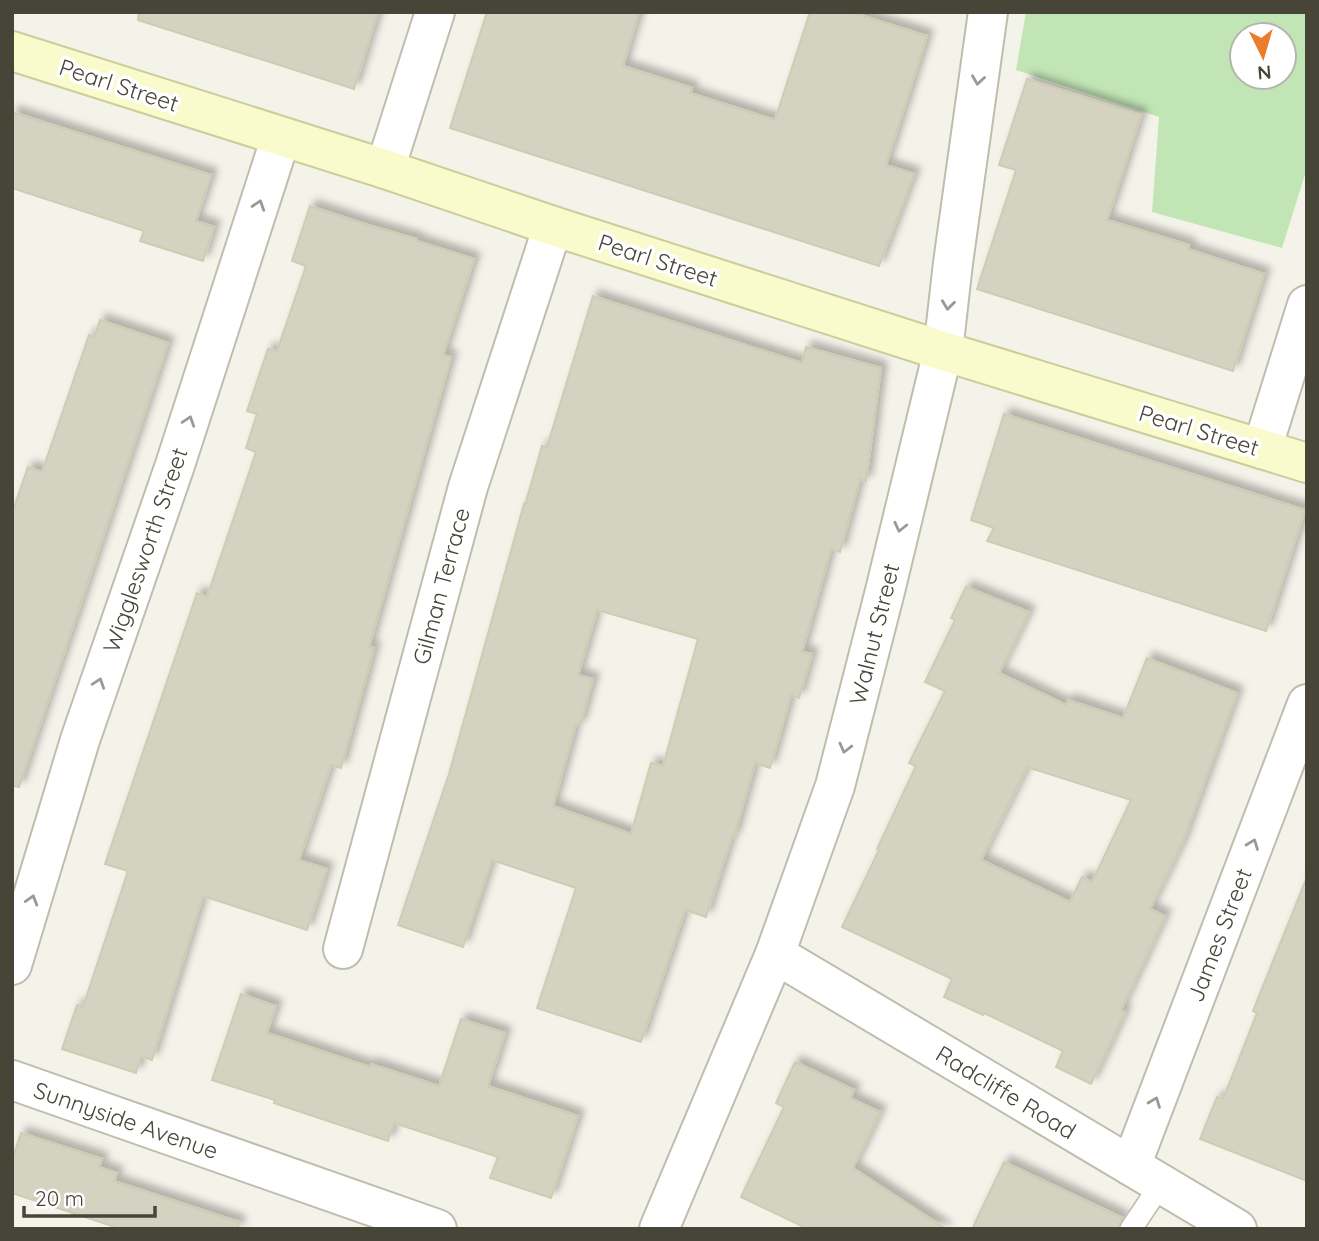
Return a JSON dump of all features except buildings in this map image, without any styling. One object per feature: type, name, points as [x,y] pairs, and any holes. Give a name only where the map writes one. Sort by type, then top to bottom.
[{"type":"street","points":[[385,169],[435,12]]},
{"type":"street","name":"Walnut Street","points":[[659,1229],[775,954],[835,786],[943,351],[988,12]]},
{"type":"street","name":"Pearl Street","points":[[12,51],[943,351],[1307,463]]},
{"type":"street","name":"Wigglesworth Street","points":[[12,965],[79,740],[175,465],[281,137]]},
{"type":"street","name":"Gilman Terrace","points":[[343,949],[468,487],[553,226]]},
{"type":"street","points":[[1262,449],[1307,305]]},
{"type":"street","name":"James Street","points":[[1146,1175],[1307,704]]},
{"type":"street","name":"Radcliffe Road","points":[[775,954],[1237,1229]]},
{"type":"street","name":"Sunnyside Avenue","points":[[12,1080],[438,1229]]},
{"type":"lane","points":[[1131,1229],[1146,1175]]},
{"type":"green space","points":[[1026,12],[1307,12],[1307,168],[1282,248],[1152,212],[1159,117],[1016,70]]}]
